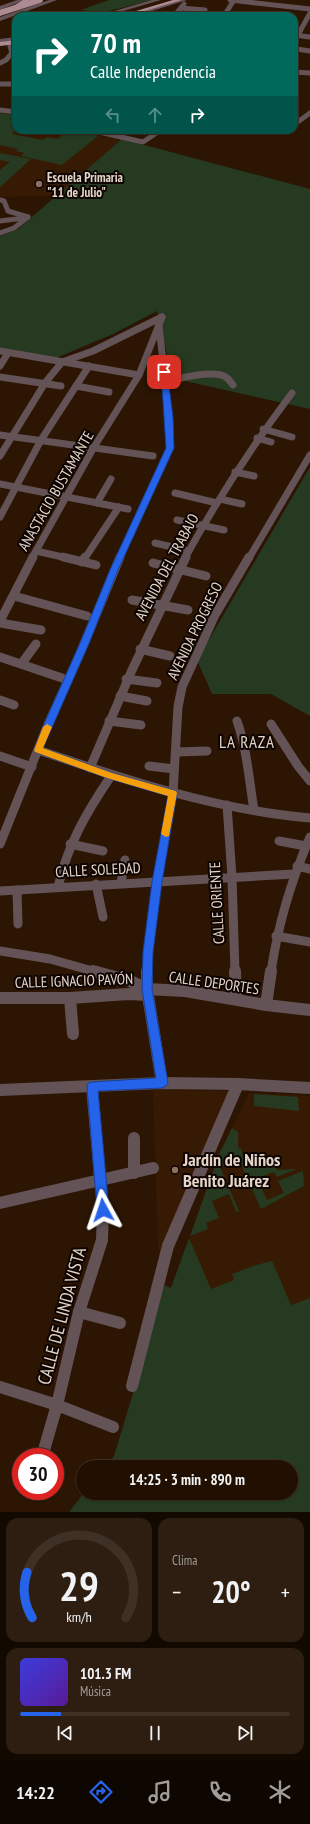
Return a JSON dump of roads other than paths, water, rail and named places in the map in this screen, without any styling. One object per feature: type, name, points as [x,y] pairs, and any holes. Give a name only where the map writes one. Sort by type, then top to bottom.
[{"type":"main road","points":[[0,14],[27,0]]},
{"type":"main road","points":[[0,14],[22,2],[34,0]]},
{"type":"main road","points":[[13,8],[40,0]]},
{"type":"main road","points":[[134,12],[167,0]]},
{"type":"main road","points":[[128,12],[178,1]]},
{"type":"street","points":[[20,12],[54,0]]},
{"type":"street","points":[[114,12],[158,0]]},
{"type":"street","points":[[143,12],[184,0]]},
{"type":"street","points":[[230,0],[310,9]]},
{"type":"street","points":[[226,12],[234,0]]},
{"type":"street","points":[[178,1],[184,4],[178,12]]},
{"type":"street","points":[[0,8],[22,2]]},
{"type":"street","points":[[181,8],[206,10]]},
{"type":"street","points":[[298,32],[310,13]]},
{"type":"street","points":[[0,19],[12,15]]},
{"type":"street","points":[[304,23],[310,24]]},
{"type":"street","points":[[298,35],[310,37]]},
{"type":"street","points":[[0,44],[12,43]]},
{"type":"street","points":[[0,44],[12,43]]},
{"type":"street","points":[[298,49],[310,51]]},
{"type":"street","points":[[0,63],[6,60],[12,53]]},
{"type":"street","points":[[0,59],[9,57]]},
{"type":"street","points":[[298,72],[310,73]]},
{"type":"street","points":[[0,84],[12,84]]},
{"type":"street","points":[[0,110],[12,112]]},
{"type":"street","points":[[298,121],[310,113]]},
{"type":"street","points":[[298,124],[310,122]]},
{"type":"street","points":[[114,134],[143,142],[155,134]]},
{"type":"street","points":[[0,200],[4,201],[8,211],[28,218]]},
{"type":"street","points":[[0,217],[8,211]]},
{"type":"street","points":[[0,222],[28,218]]},
{"type":"street","points":[[0,233],[14,228],[28,218]]},
{"type":"street","points":[[0,222],[14,228]]},
{"type":"street","points":[[0,456],[45,383],[62,362],[93,351],[162,317],[159,326],[169,417],[170,448],[114,570],[86,641],[49,722],[32,767],[4,822],[0,844]]},
{"type":"street","name":"ANASTACIO BUSTAMANTE","points":[[0,622],[36,551],[94,447],[139,375],[159,326]]},
{"type":"street","points":[[0,351],[139,375]]},
{"type":"street","points":[[0,366],[8,353]]},
{"type":"street","points":[[0,517],[41,440],[89,366]]},
{"type":"street","points":[[165,384],[170,380],[182,377],[222,375],[228,378],[232,385]]},
{"type":"street","points":[[0,377],[61,386]]},
{"type":"street","points":[[76,386],[109,392]]},
{"type":"street","name":"AVENIDA DEL TRABAJO","points":[[90,768],[126,679],[179,570],[235,472],[264,429],[292,393]]},
{"type":"street","points":[[264,429],[292,437]]},
{"type":"street","points":[[0,435],[153,456]]},
{"type":"street","points":[[258,438],[271,442]]},
{"type":"street","name":"AVENIDA PROGRESO","points":[[162,1083],[148,992],[148,952],[157,882],[173,793],[178,707],[182,687],[215,615],[310,455]]},
{"type":"street","points":[[235,472],[254,476]]},
{"type":"street","points":[[97,503],[111,479]]},
{"type":"street","points":[[0,484],[128,509]]},
{"type":"street","points":[[175,493],[242,504]]},
{"type":"street","points":[[82,562],[119,507]]},
{"type":"street","points":[[177,520],[224,530]]},
{"type":"street","points":[[155,543],[190,551]]},
{"type":"street","points":[[36,551],[96,565]]},
{"type":"street","points":[[153,562],[206,576]]},
{"type":"street","points":[[14,596],[87,616]]},
{"type":"street","points":[[132,600],[162,604],[188,610]]},
{"type":"street","points":[[0,622],[41,630]]},
{"type":"street","points":[[22,664],[36,644]]},
{"type":"street","points":[[140,649],[170,656]]},
{"type":"street","points":[[0,657],[62,678]]},
{"type":"street","points":[[126,679],[157,683]]},
{"type":"street","points":[[120,696],[147,701]]},
{"type":"street","points":[[0,700],[14,705]]},
{"type":"street","points":[[109,720],[141,725]]},
{"type":"street","points":[[237,721],[244,741],[246,764],[254,810]]},
{"type":"street","points":[[271,724],[298,766],[310,781]]},
{"type":"street","points":[[38,750],[111,776],[173,793],[254,810],[310,818]]},
{"type":"street","points":[[176,752],[206,751]]},
{"type":"street","points":[[0,756],[32,767]]},
{"type":"street","points":[[149,766],[174,770]]},
{"type":"street","points":[[58,887],[63,863],[81,820],[111,776]]},
{"type":"street","name":"CALLE ORIENTE","points":[[227,805],[232,877],[236,999]]},
{"type":"street","points":[[266,1005],[276,936],[296,870],[308,842],[279,841]]},
{"type":"street","points":[[70,844],[103,851]]},
{"type":"street","points":[[121,883],[125,860]]},
{"type":"street","name":"CALLE SOLEDAD","points":[[0,891],[96,884],[232,877],[310,869]]},
{"type":"street","points":[[96,884],[103,917]]},
{"type":"street","points":[[17,890],[18,924]]},
{"type":"street","points":[[276,936],[310,942]]},
{"type":"street","name":"CALLE DEPORTES","points":[[0,950],[50,959],[130,980],[148,992],[185,991],[266,1005],[310,1010]]},
{"type":"street","name":"CALLE IGNACIO PAVÓN","points":[[0,998],[70,998],[148,992]]},
{"type":"street","points":[[70,998],[73,1034]]},
{"type":"street","points":[[0,1090],[162,1083],[238,1084],[310,1088]]},
{"type":"street","points":[[132,1386],[168,1246],[238,1084]]},
{"type":"street","name":"CALLE DE LINDA VISTA","points":[[45,1448],[57,1405],[79,1312],[102,1240],[103,1210],[92,1087]]},
{"type":"street","points":[[134,1138],[134,1173]]},
{"type":"street","points":[[0,1203],[153,1168]]},
{"type":"street","points":[[79,1312],[120,1323]]},
{"type":"street","points":[[0,1387],[57,1405],[113,1427]]},
{"type":"place","name":"Escuela Primaria \"11 de Julio\"","points":[[39,184]]},
{"type":"place","name":"Jardín de Niños Benito Juárez","points":[[175,1170]]},
{"type":"district","name":"LA RAZA","points":[[247,742]]}]
